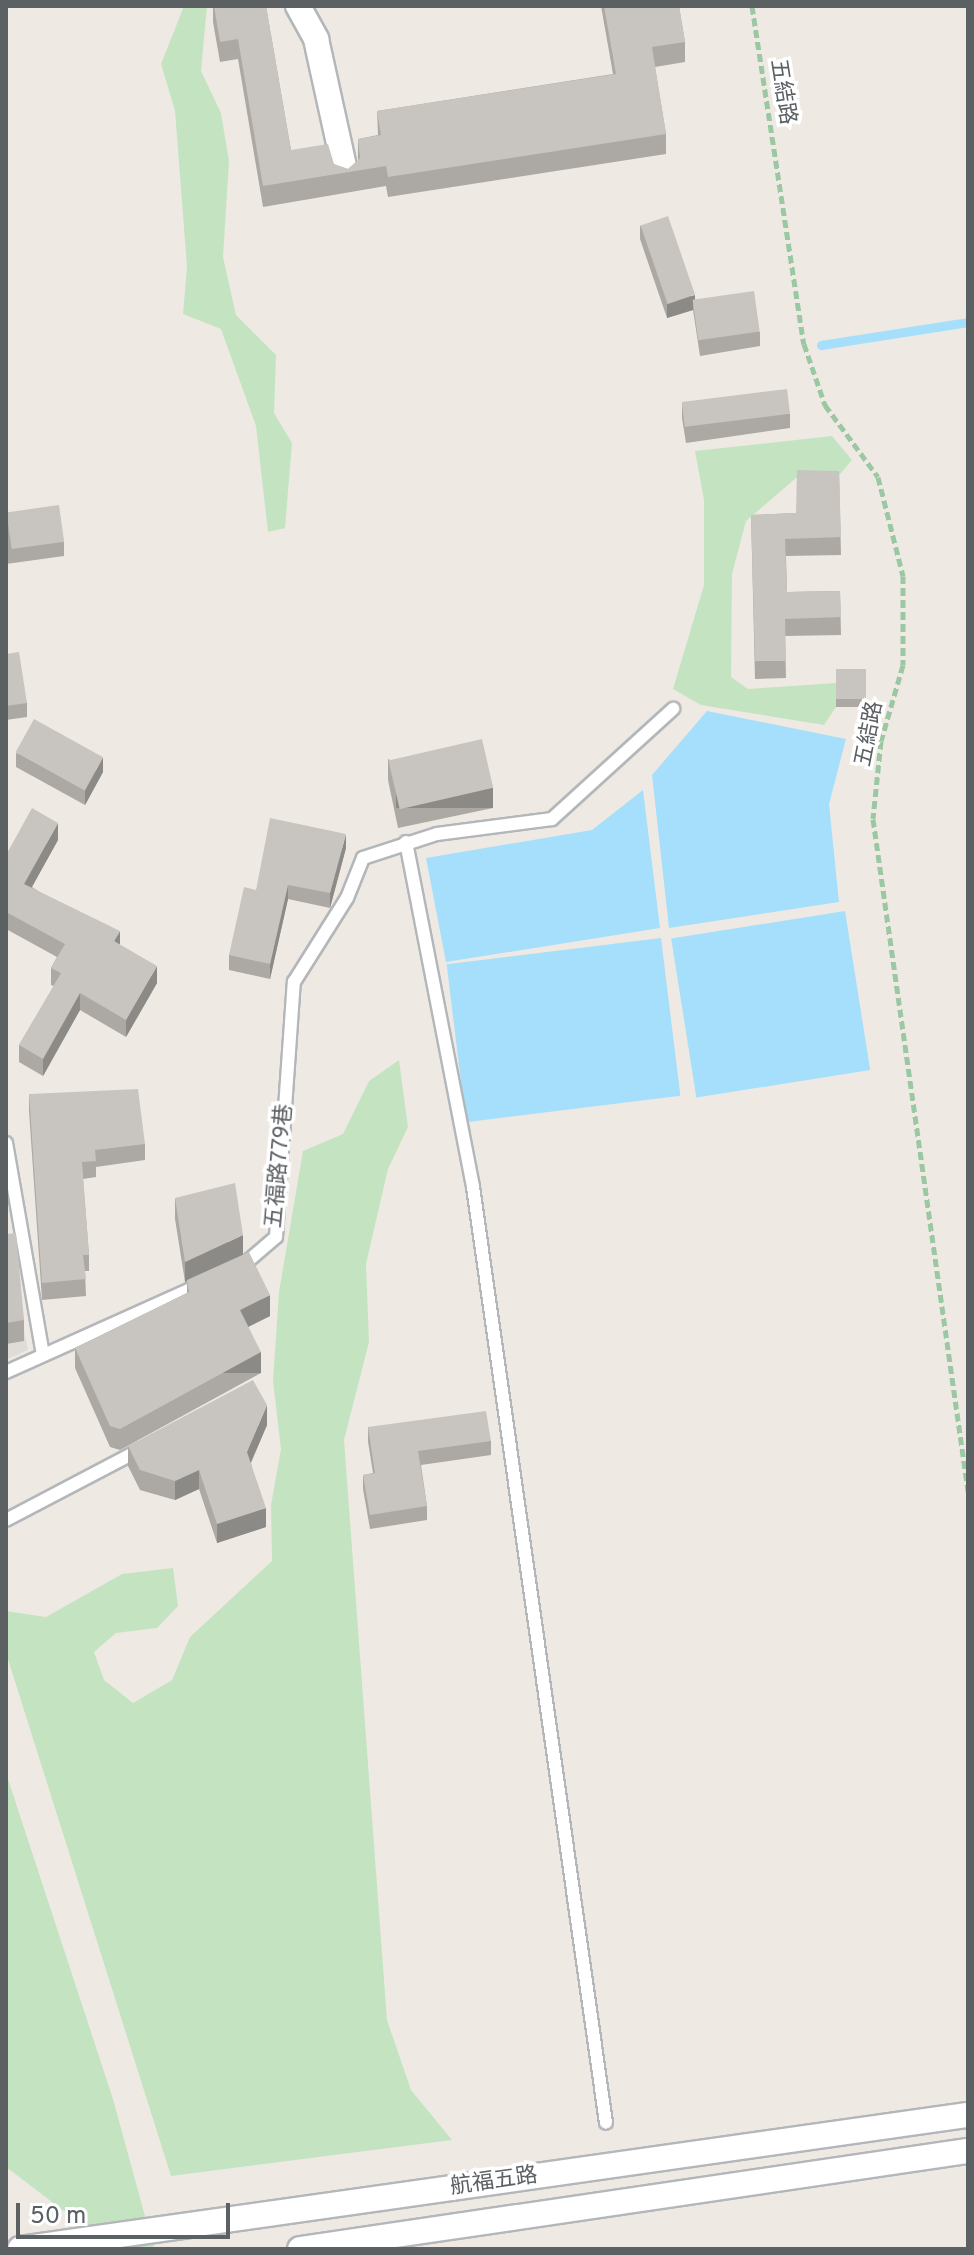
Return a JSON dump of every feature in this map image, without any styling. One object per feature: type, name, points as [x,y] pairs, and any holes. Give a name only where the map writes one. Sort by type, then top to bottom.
[{"type":"street","points":[[298,6],[316,39],[346,175]]},
{"type":"street","name":"航福五路","points":[[20,2249],[175,2238],[968,2115]]},
{"type":"street","name":"航福五路","points":[[300,2249],[968,2151]]},
{"type":"lane","name":"五福路779巷","points":[[230,1271],[259,1259],[276,1237],[294,982],[347,898],[363,858],[406,842],[552,819],[673,709]]},
{"type":"lane","points":[[406,842],[473,1187],[606,2123]]},
{"type":"lane","points":[[6,1143],[43,1355]]},
{"type":"lane","points":[[6,1372],[216,1278]]},
{"type":"lane","points":[[6,1520],[156,1441]]},
{"type":"path","name":"五結路","points":[[752,6],[804,344],[825,405],[878,477],[903,576],[903,665],[881,741],[873,819],[968,1491]]},
{"type":"shaded area","points":[[6,1247],[28,1350],[6,1360]]},
{"type":"green space","points":[[184,6],[207,6],[201,71],[221,113],[229,161],[223,257],[236,315],[276,355],[274,413],[292,443],[285,528],[268,532],[256,426],[221,329],[183,314],[187,267],[175,111],[161,64]]},
{"type":"green space","points":[[832,436],[852,460],[836,479],[796,478],[746,521],[732,574],[731,677],[748,689],[836,683],[836,707],[824,725],[701,705],[673,689],[704,585],[704,500],[695,451]]},
{"type":"green space","points":[[399,1060],[408,1127],[388,1169],[366,1264],[369,1342],[344,1440],[387,2020],[411,2090],[452,2140],[171,2176],[6,1653],[6,1611],[46,1617],[122,1574],[173,1568],[178,1606],[157,1628],[116,1633],[94,1652],[104,1680],[133,1703],[172,1680],[190,1637],[272,1561],[271,1505],[281,1449],[273,1381],[279,1292],[303,1151],[343,1134],[369,1081]]},
{"type":"green space","points":[[6,1773],[113,2099],[154,2249],[114,2249],[6,2167]]},
{"type":"water","points":[[707,711],[846,739],[829,804],[839,902],[669,928],[652,775]]},
{"type":"water","points":[[643,790],[660,928],[446,962],[426,858],[592,830]]},
{"type":"water","points":[[845,911],[870,1070],[696,1098],[671,939]]},
{"type":"water","points":[[661,938],[680,1096],[466,1122],[447,964]]},
{"type":"building","points":[[214,6],[266,6],[291,150],[328,144],[334,164],[348,169],[360,158],[358,139],[381,135],[377,111],[616,74],[604,6],[679,6],[685,42],[652,47],[666,134],[388,177],[386,166],[263,186],[238,39],[220,42]]},
{"type":"building","points":[[668,216],[695,294],[668,304],[641,225]]},
{"type":"building","points":[[754,291],[760,332],[698,340],[693,300]]},
{"type":"building","points":[[787,389],[790,414],[685,427],[682,402]]},
{"type":"building","points":[[797,470],[839,471],[841,537],[785,539],[787,592],[840,591],[841,617],[785,619],[786,661],[755,661],[751,515],[796,513]]},
{"type":"building","points":[[59,505],[64,542],[12,549],[7,512]]},
{"type":"building","points":[[19,652],[27,703],[6,706],[6,654]]},
{"type":"building","points":[[836,669],[866,669],[866,699],[836,699]]},
{"type":"building","points":[[34,719],[103,757],[85,791],[16,752]]},
{"type":"building","points":[[482,739],[493,788],[400,809],[388,761]]},
{"type":"building","points":[[32,808],[58,823],[24,884],[120,931],[114,941],[157,966],[126,1020],[80,993],[43,1059],[19,1045],[61,973],[51,968],[65,944],[6,912],[6,855]]},
{"type":"building","points":[[270,818],[346,834],[330,893],[288,885],[270,964],[229,955],[244,887],[256,890]]},
{"type":"building","points":[[138,1089],[145,1144],[95,1150],[96,1161],[82,1162],[89,1255],[83,1255],[86,1279],[42,1283],[29,1094]]},
{"type":"building","points":[[235,1183],[243,1235],[185,1262],[175,1198]]},
{"type":"building","points":[[16,1233],[24,1320],[6,1323],[6,1234]]},
{"type":"building","points":[[249,1252],[270,1295],[240,1310],[261,1352],[120,1429],[110,1426],[75,1348],[189,1292],[187,1280]]},
{"type":"building","points":[[253,1380],[267,1405],[247,1452],[266,1508],[217,1524],[199,1470],[175,1481],[140,1470],[128,1446]]},
{"type":"building","points":[[486,1411],[491,1441],[418,1451],[427,1506],[370,1515],[363,1475],[375,1473],[368,1427]]},
{"type":"waterway","points":[[821,345],[968,322]]}]
